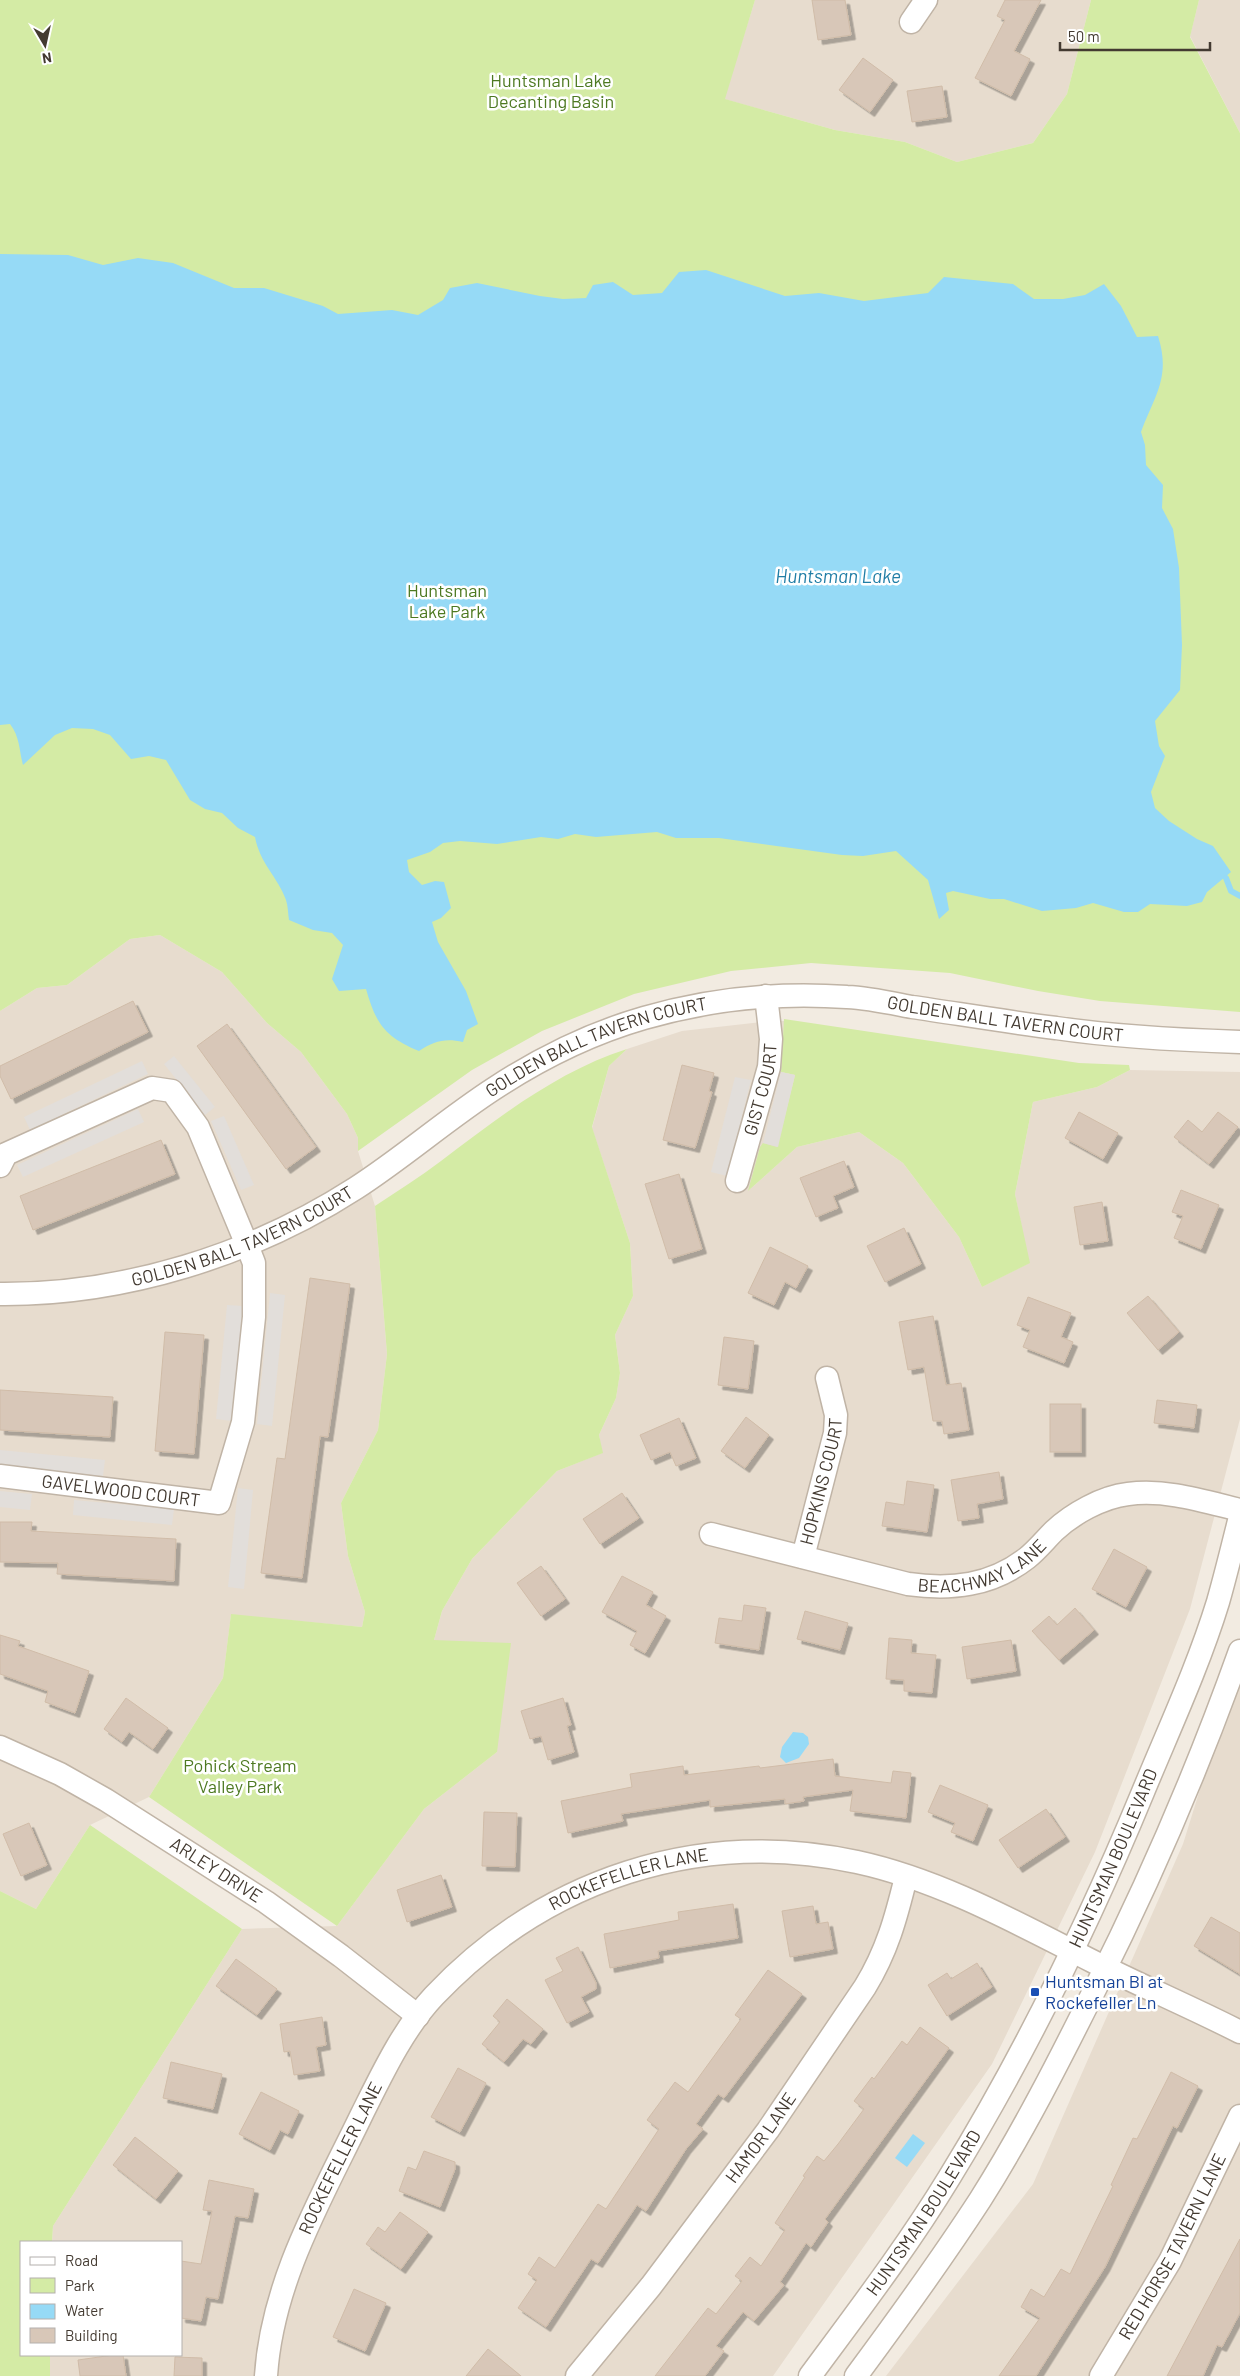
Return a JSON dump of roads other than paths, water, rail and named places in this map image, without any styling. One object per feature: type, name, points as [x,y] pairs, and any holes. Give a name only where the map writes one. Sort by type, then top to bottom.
[{"type":"street","points":[[911,22],[926,0]]},
{"type":"street","name":"GOLDEN BALL TAVERN COURT","points":[[0,1294],[22,1294],[98,1286],[181,1267],[247,1245],[304,1218],[355,1189],[494,1088],[566,1048],[618,1027],[686,1007],[724,1000],[766,996],[848,997],[1091,1033],[1147,1039],[1240,1042]]},
{"type":"street","name":"GIST COURT","points":[[737,1181],[769,1067],[771,1039],[766,996]]},
{"type":"street","points":[[0,1166],[6,1154],[152,1088],[172,1091],[198,1127],[247,1245]]},
{"type":"street","name":"GAVELWOOD COURT","points":[[0,1476],[218,1503],[243,1422],[254,1317],[254,1263],[247,1245]]},
{"type":"street","name":"HOPKINS COURT","points":[[803,1557],[834,1433],[836,1415],[827,1378]]},
{"type":"street","name":"BEACHWAY LANE","points":[[711,1534],[908,1584],[937,1588],[965,1586],[992,1578],[1026,1559],[1055,1530],[1080,1512],[1127,1494],[1176,1495],[1240,1510]]},
{"type":"street","name":"HUNTSMAN BOULEVARD","points":[[810,2376],[884,2277],[949,2179],[1017,2062],[1073,1951],[1112,1868],[1189,1682],[1218,1602],[1240,1517]]},
{"type":"street","points":[[856,2376],[914,2298],[981,2198],[1050,2080],[1106,1968],[1146,1882],[1221,1704],[1240,1651]]},
{"type":"street","name":"ARLEY DRIVE","points":[[0,1747],[60,1774],[106,1800],[266,1902],[341,1956],[418,2016]]},
{"type":"street","name":"ROCKEFELLER LANE","points":[[266,2376],[273,2321],[285,2280],[301,2240],[382,2076],[418,2016],[433,1997],[490,1944],[515,1925],[574,1892],[638,1868],[709,1854],[776,1852],[819,1856],[860,1863],[958,1895],[1240,2032]]},
{"type":"street","name":"HAMOR LANE","points":[[577,2376],[651,2286],[768,2130],[865,1987],[878,1965],[893,1931],[906,1877]]},
{"type":"street","name":"RED HORSE TAVERN LANE","points":[[1101,2376],[1170,2261],[1240,2116]]},
{"type":"water","name":"Huntsman Lake","points":[[0,254],[68,255],[103,265],[138,258],[173,263],[234,288],[264,288],[323,306],[338,314],[392,310],[418,315],[443,300],[450,288],[477,283],[563,299],[586,298],[593,285],[613,282],[633,295],[662,293],[679,272],[706,270],[785,296],[819,293],[864,301],[928,293],[944,277],[1013,284],[1034,299],[1063,299],[1085,295],[1104,284],[1121,306],[1137,337],[1158,336],[1162,350],[1163,363],[1160,386],[1141,432],[1145,445],[1146,465],[1163,485],[1162,508],[1173,529],[1179,568],[1182,645],[1180,690],[1155,721],[1159,746],[1165,756],[1151,792],[1155,808],[1169,821],[1197,839],[1213,846],[1231,872],[1207,892],[1202,902],[1187,906],[1150,904],[1138,912],[1124,912],[1093,903],[1076,908],[1042,911],[1004,899],[990,899],[953,891],[946,893],[949,910],[939,919],[928,880],[896,851],[863,856],[842,855],[719,838],[676,838],[657,832],[596,837],[575,834],[558,839],[541,837],[497,844],[460,841],[443,843],[430,852],[407,860],[409,872],[422,885],[435,881],[444,882],[451,908],[441,918],[432,922],[438,942],[466,991],[478,1024],[467,1030],[463,1042],[440,1041],[419,1051],[407,1046],[390,1034],[378,1020],[366,989],[339,991],[332,979],[343,945],[332,933],[313,930],[289,920],[288,907],[283,892],[265,863],[257,847],[255,837],[238,828],[222,813],[205,809],[190,800],[166,760],[149,756],[131,759],[110,735],[93,729],[72,728],[55,735],[23,765],[13,729],[10,724],[0,725]]},
{"type":"water","points":[[793,1732],[803,1733],[808,1737],[809,1744],[799,1758],[786,1763],[780,1757],[782,1747]]},
{"type":"water","points":[[913,2134],[925,2143],[907,2167],[895,2158]]},
{"type":"waterway","points":[[1226,878],[1231,891],[1240,896]]},
{"type":"place","name":"Huntsman Bl at Rockefeller Ln","points":[[1035,1992]]},
{"type":"park label","name":"Huntsman Lake Decanting Basin","points":[[551,91]]},
{"type":"park label","name":"Huntsman Lake Park","points":[[447,601]]},
{"type":"park label","name":"Pohick Stream Valley Park","points":[[240,1776]]}]
